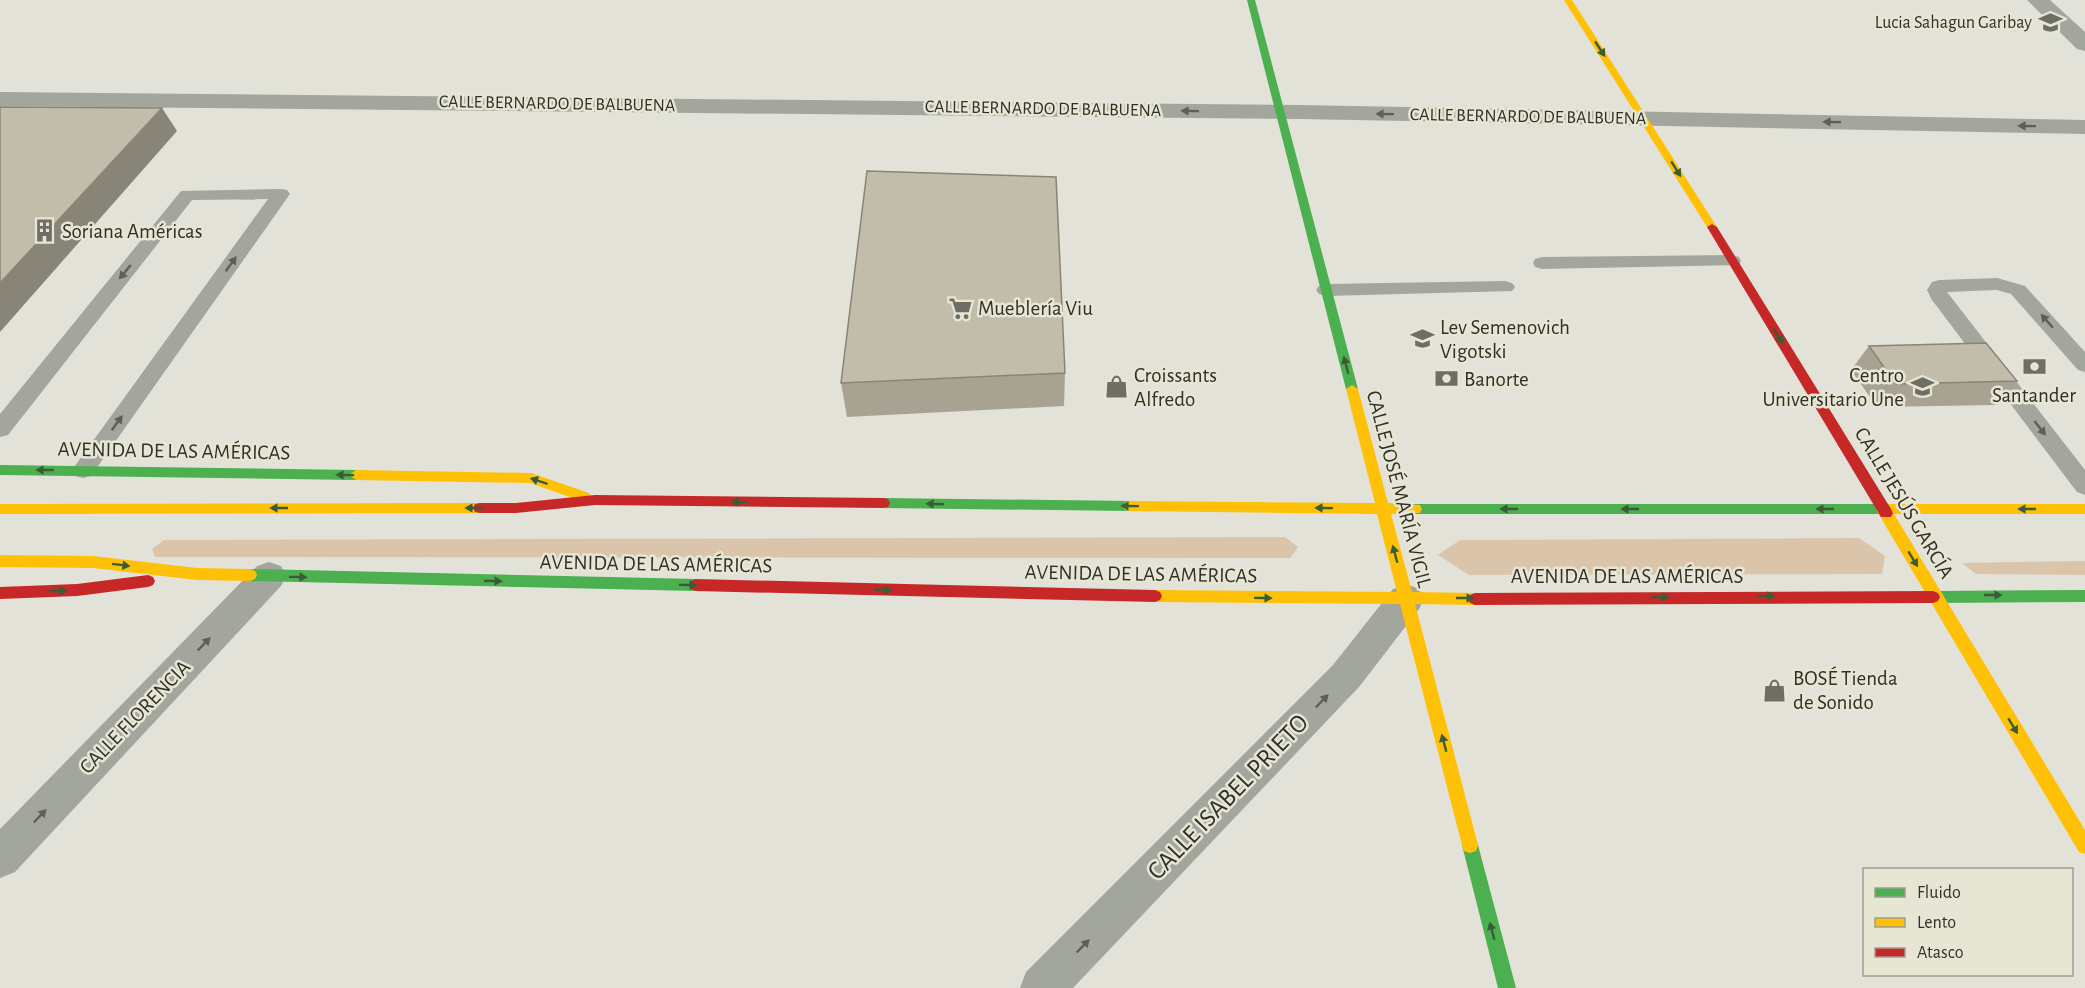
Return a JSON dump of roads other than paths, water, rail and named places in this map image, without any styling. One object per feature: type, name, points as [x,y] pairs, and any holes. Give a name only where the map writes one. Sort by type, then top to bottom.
[{"type":"main road","name":"CALLE JOSÉ MARÍA VIGIL","points":[[1251,0],[1507,988]]},
{"type":"main road","name":"CALLE JESÚS GARCÍA","points":[[1568,0],[1645,119],[1732,261],[2085,846]]},
{"type":"main road","name":"AVENIDA DE LAS AMÉRICAS","points":[[0,470],[531,478],[595,500]]},
{"type":"main road","name":"AVENIDA DE LAS AMÉRICAS","points":[[0,509],[516,508],[595,500],[1383,509],[2085,509]]},
{"type":"main road","name":"AVENIDA DE LAS AMÉRICAS","points":[[0,561],[93,562],[197,574],[1204,597],[1407,599],[2085,596]]},
{"type":"main road","name":"AVENIDA DE LAS AMÉRICAS","points":[[0,593],[77,590],[197,574]]},
{"type":"street","points":[[2038,0],[2085,44]]},
{"type":"street","name":"CALLE BERNARDO DE BALBUENA","points":[[0,99],[1280,112],[2085,127]]},
{"type":"street","name":"CALLE FLORENCIA","points":[[0,858],[269,576]]},
{"type":"street","name":"CALLE ISABEL PRIETO","points":[[1042,988],[1346,676],[1407,599]]},
{"type":"lane","points":[[0,429],[187,195],[281,194],[83,470]]},
{"type":"lane","points":[[1542,263],[1732,261]]},
{"type":"lane","points":[[2085,365],[2018,290],[1997,284],[1939,286],[1938,296],[2085,486]]},
{"type":"lane","points":[[1326,290],[1505,287]]},
{"type":"place","name":"Lucia Sahagun Garibay","points":[[2050,23]]},
{"type":"place","name":"Soriana Américas","points":[[44,231]]},
{"type":"place","name":"Mueblería Viu","points":[[960,308]]},
{"type":"place","name":"Lev Semenovich Vigotski","points":[[1422,339]]},
{"type":"place","name":"Santander","points":[[2034,367]]},
{"type":"place","name":"Banorte","points":[[1446,379]]},
{"type":"place","name":"Croissants Alfredo","points":[[1116,387]]},
{"type":"place","name":"Centro Universitario Une","points":[[1922,387]]},
{"type":"place","name":"BOSÉ Tienda de Sonido","points":[[1775,690]]}]
